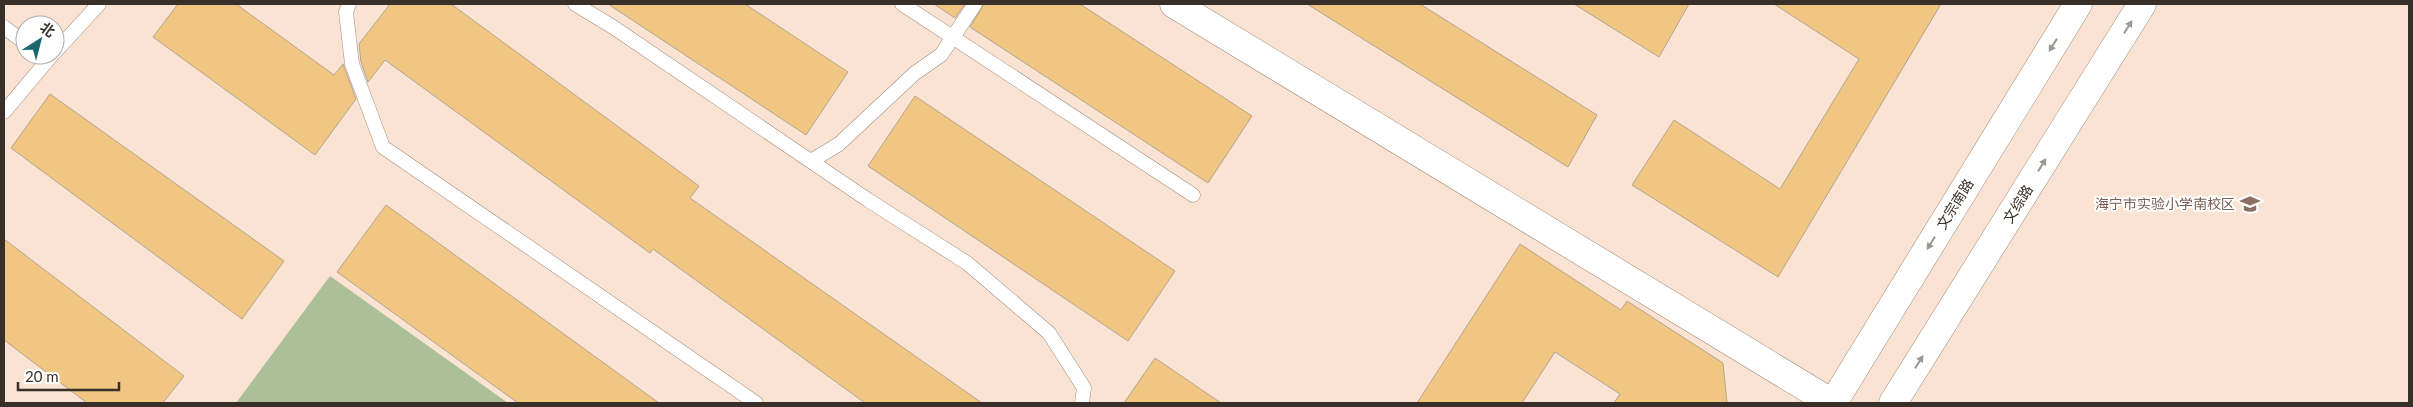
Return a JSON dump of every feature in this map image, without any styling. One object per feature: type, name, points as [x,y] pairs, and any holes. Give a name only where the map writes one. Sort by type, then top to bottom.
[{"type":"main road","points":[[1174,4],[1832,403]]},
{"type":"main road","name":"文宗南路","points":[[1832,403],[2078,4]]},
{"type":"main road","name":"文综路","points":[[1893,403],[2142,4]]},
{"type":"lane","points":[[65,39],[99,4]]},
{"type":"lane","points":[[349,4],[346,12],[352,64],[383,147],[756,403]]},
{"type":"lane","points":[[575,4],[613,27],[811,161],[967,263],[1049,334],[1084,388],[1082,403]]},
{"type":"lane","points":[[902,4],[1193,195]]},
{"type":"lane","points":[[811,161],[839,144],[915,73],[941,55],[975,4]]},
{"type":"lane","points":[[4,27],[15,35]]},
{"type":"lane","points":[[4,112],[41,65]]},
{"type":"green space","points":[[330,276],[508,403],[236,403]]},
{"type":"building","points":[[178,4],[236,4],[334,75],[343,64],[356,99],[315,155],[153,37]]},
{"type":"building","points":[[390,4],[451,4],[699,186],[690,198],[982,403],[865,403],[653,249],[650,253],[385,60],[368,82],[361,62],[359,44]]},
{"type":"building","points":[[608,4],[745,4],[848,72],[806,135]]},
{"type":"building","points":[[934,4],[965,4],[955,18]]},
{"type":"building","points":[[984,4],[1080,4],[1252,116],[1208,183],[970,27]]},
{"type":"building","points":[[1307,4],[1420,4],[1597,115],[1568,167]]},
{"type":"building","points":[[1574,4],[1689,4],[1659,57]]},
{"type":"building","points":[[1774,4],[1941,4],[1778,277],[1632,185],[1674,120],[1780,189],[1859,59]]},
{"type":"building","points":[[50,94],[284,261],[242,319],[11,148]]},
{"type":"building","points":[[915,96],[1175,271],[1128,341],[868,166]]},
{"type":"building","points":[[386,205],[659,403],[518,403],[337,272]]},
{"type":"building","points":[[4,239],[184,376],[163,403],[87,403],[4,340]]},
{"type":"building","points":[[1520,244],[1621,310],[1627,301],[1723,363],[1727,403],[1614,403],[1620,394],[1555,352],[1522,403],[1417,403]]},
{"type":"building","points":[[1155,358],[1221,403],[1124,403]]},
{"type":"place","name":"海宁市实验小学南校区","points":[[2250,204]]}]
